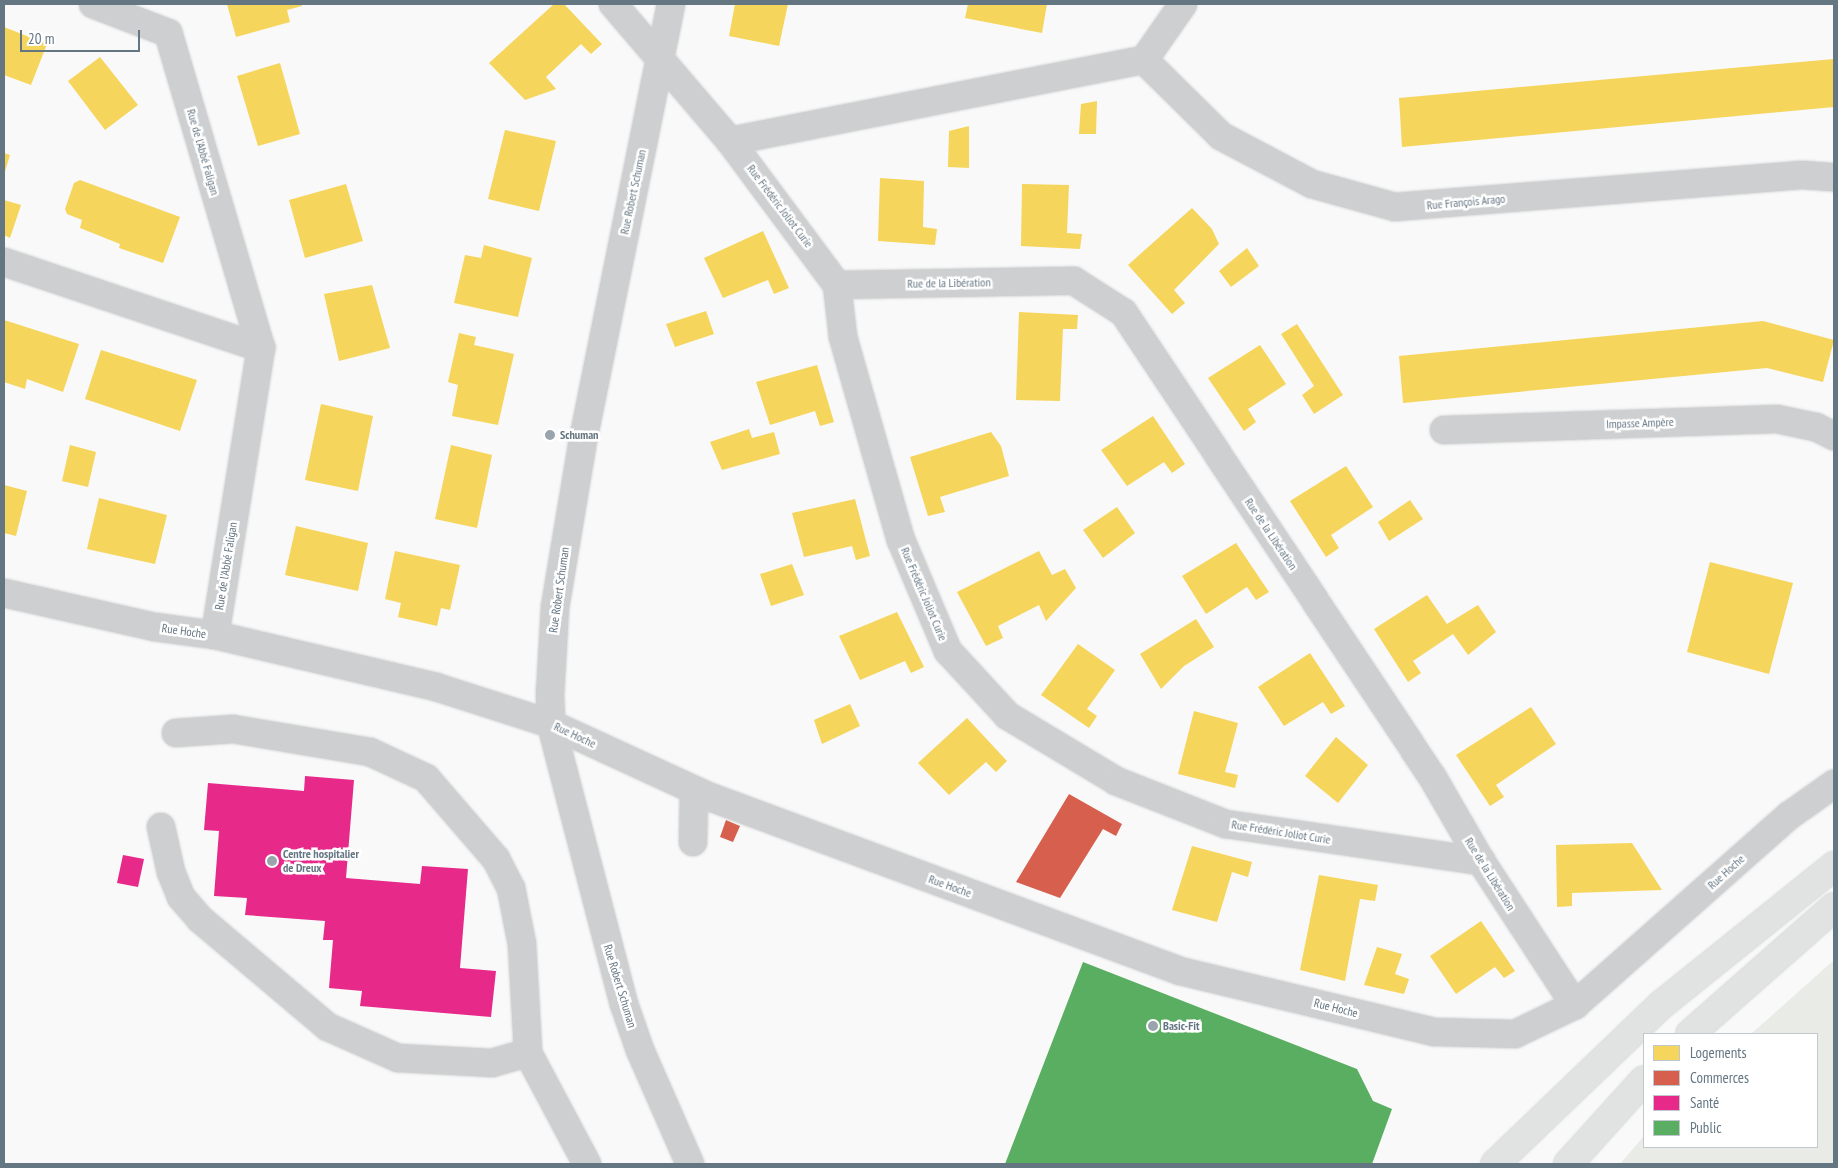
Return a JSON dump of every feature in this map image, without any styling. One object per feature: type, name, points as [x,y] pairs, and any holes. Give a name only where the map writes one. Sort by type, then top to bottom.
[{"type":"main road","points":[[1495,1164],[1661,1005],[1834,866]]},
{"type":"main road","points":[[1691,1033],[1834,906]]},
{"type":"main road","points":[[1568,1164],[1643,1081]]},
{"type":"street","name":"Rue de l'Abbé Faligan","points":[[93,4],[168,33],[261,348],[215,635]]},
{"type":"street","name":"Rue Frédéric Joliot Curie","points":[[613,4],[762,180],[837,285],[842,337],[901,540],[948,651],[1008,716],[1116,781],[1226,824],[1481,861]]},
{"type":"street","name":"Rue Robert Schuman","points":[[671,4],[582,446],[562,562],[550,660],[552,724],[624,1004],[640,1050],[690,1164]]},
{"type":"street","points":[[730,141],[1144,60],[1182,4]]},
{"type":"street","name":"Rue François Arago","points":[[1144,60],[1221,136],[1312,184],[1395,207],[1802,175],[1834,177]]},
{"type":"street","points":[[4,262],[261,348]]},
{"type":"street","name":"Rue de la Libération","points":[[837,285],[1074,282],[1124,312],[1433,778],[1481,861],[1575,1005]]},
{"type":"street","name":"Impasse Ampère","points":[[1444,430],[1777,419],[1816,427],[1834,436]]},
{"type":"street","name":"Rue Hoche","points":[[4,593],[154,627],[215,635],[436,687],[552,724],[694,790],[1180,971],[1434,1032],[1515,1034],[1575,1005],[1790,815],[1834,784]]},
{"type":"street","points":[[176,733],[233,729],[370,752],[426,778],[496,859],[511,888],[522,944],[528,1053],[587,1164]]},
{"type":"street","points":[[693,842],[694,790]]},
{"type":"street","points":[[161,827],[178,888],[200,919],[328,1027],[398,1058],[492,1063],[528,1053]]},
{"type":"shaded area","points":[[1834,960],[1834,1164],[1620,1164],[1643,1137],[1643,1148],[1818,1148],[1818,1033],[1752,1033]]},
{"type":"building: Logements","points":[[227,4],[301,4],[302,6],[287,10],[290,22],[236,37]]},
{"type":"building: Logements","points":[[554,4],[564,4],[602,44],[591,54],[581,44],[546,77],[556,89],[525,100],[489,63]]},
{"type":"building: Logements","points":[[735,4],[788,4],[779,46],[729,36]]},
{"type":"building: Logements","points":[[968,4],[1047,4],[1042,33],[965,18]]},
{"type":"building: Logements","points":[[4,27],[47,44],[31,85],[4,75]]},
{"type":"building: Logements","points":[[100,57],[138,105],[105,130],[68,81]]},
{"type":"building: Logements","points":[[1834,59],[1834,107],[1402,147],[1399,98]]},
{"type":"building: Logements","points":[[280,63],[300,134],[258,146],[237,76]]},
{"type":"building: Logements","points":[[1097,101],[1096,134],[1079,134],[1081,104]]},
{"type":"building: Logements","points":[[969,126],[969,168],[948,167],[949,131]]},
{"type":"building: Logements","points":[[505,130],[556,141],[539,211],[488,199]]},
{"type":"building: Logements","points":[[4,153],[10,155],[4,175]]},
{"type":"building: Logements","points":[[880,178],[924,181],[923,227],[937,229],[935,245],[878,241]]},
{"type":"building: Logements","points":[[80,180],[180,217],[163,263],[119,248],[120,244],[80,228],[82,220],[67,214],[65,209],[74,183]]},
{"type":"building: Logements","points":[[346,184],[363,241],[305,258],[289,200]]},
{"type":"building: Logements","points":[[1022,184],[1069,185],[1067,233],[1082,234],[1080,249],[1021,246]]},
{"type":"building: Logements","points":[[4,200],[21,205],[10,238],[4,235]]},
{"type":"building: Logements","points":[[1192,208],[1212,229],[1219,244],[1174,290],[1185,303],[1172,314],[1128,265]]},
{"type":"building: Logements","points":[[763,231],[789,288],[774,294],[768,280],[723,298],[704,258]]},
{"type":"building: Logements","points":[[484,245],[532,258],[518,317],[454,303],[465,255],[481,258]]},
{"type":"building: Logements","points":[[1247,248],[1259,266],[1231,287],[1219,271]]},
{"type":"building: Logements","points":[[372,285],[390,348],[339,361],[324,294]]},
{"type":"building: Logements","points":[[706,311],[714,334],[675,347],[666,324]]},
{"type":"building: Logements","points":[[1019,312],[1078,315],[1077,329],[1063,329],[1060,401],[1016,400]]},
{"type":"building: Logements","points":[[4,320],[79,344],[63,392],[27,379],[25,389],[4,382]]},
{"type":"building: Logements","points":[[1763,321],[1834,340],[1823,382],[1767,368],[1403,403],[1399,356]]},
{"type":"building: Logements","points":[[1297,324],[1343,395],[1314,414],[1302,395],[1314,386],[1281,334]]},
{"type":"building: Logements","points":[[459,333],[476,337],[474,345],[514,354],[498,425],[452,416],[458,385],[448,382]]},
{"type":"building: Logements","points":[[1260,345],[1286,384],[1248,409],[1256,422],[1244,431],[1208,378]]},
{"type":"building: Logements","points":[[101,350],[197,380],[180,431],[85,399]]},
{"type":"building: Logements","points":[[817,365],[834,422],[820,426],[815,411],[770,425],[756,382]]},
{"type":"building: Logements","points":[[321,404],[373,416],[358,491],[305,480]]},
{"type":"building: Logements","points":[[1153,416],[1185,464],[1172,473],[1164,462],[1127,486],[1101,450]]},
{"type":"building: Logements","points":[[749,429],[752,438],[774,432],[780,454],[722,470],[710,442]]},
{"type":"building: Logements","points":[[991,432],[1001,446],[1009,476],[940,497],[945,512],[928,516],[910,457]]},
{"type":"building: Logements","points":[[70,445],[96,452],[88,487],[62,481]]},
{"type":"building: Logements","points":[[451,445],[492,455],[477,528],[435,519]]},
{"type":"building: Logements","points":[[1346,466],[1373,507],[1331,535],[1339,548],[1326,557],[1290,501]]},
{"type":"building: Logements","points":[[4,485],[27,491],[16,536],[4,533]]},
{"type":"building: Logements","points":[[99,498],[167,515],[155,564],[87,549]]},
{"type":"building: Logements","points":[[855,499],[870,556],[856,560],[852,546],[804,557],[792,513]]},
{"type":"building: Logements","points":[[1410,500],[1423,519],[1389,541],[1378,522]]},
{"type":"building: Logements","points":[[1117,507],[1135,533],[1103,558],[1083,530]]},
{"type":"building: Logements","points":[[296,526],[368,543],[358,591],[285,575]]},
{"type":"building: Logements","points":[[1236,543],[1269,592],[1256,600],[1247,587],[1206,614],[1182,576]]},
{"type":"building: Logements","points":[[395,551],[460,565],[450,610],[441,608],[437,626],[398,617],[401,603],[385,599]]},
{"type":"building: Logements","points":[[1039,551],[1052,575],[1065,569],[1076,588],[1046,621],[1039,605],[998,626],[1003,638],[986,646],[957,592]]},
{"type":"building: Logements","points":[[1710,562],[1793,583],[1769,674],[1687,652]]},
{"type":"building: Logements","points":[[792,564],[804,595],[771,606],[760,574]]},
{"type":"building: Logements","points":[[1427,595],[1447,624],[1478,605],[1496,632],[1468,655],[1453,634],[1413,661],[1421,673],[1408,682],[1374,629]]},
{"type":"building: Logements","points":[[897,612],[924,667],[911,673],[905,661],[860,680],[839,636]]},
{"type":"building: Logements","points":[[1196,619],[1214,647],[1184,666],[1161,689],[1140,654]]},
{"type":"building: Logements","points":[[1078,644],[1115,670],[1087,709],[1097,716],[1089,728],[1041,695]]},
{"type":"building: Logements","points":[[1310,653],[1345,706],[1331,714],[1323,702],[1284,726],[1258,687]]},
{"type":"building: Logements","points":[[850,704],[860,726],[822,744],[814,720]]},
{"type":"building: Logements","points":[[1531,707],[1556,744],[1496,785],[1504,797],[1490,806],[1456,755]]},
{"type":"building: Logements","points":[[1194,711],[1238,723],[1225,772],[1238,775],[1235,788],[1178,774]]},
{"type":"building: Logements","points":[[967,718],[1007,761],[996,772],[986,762],[949,795],[918,763]]},
{"type":"building: Logements","points":[[1336,737],[1368,765],[1338,803],[1305,776]]},
{"type":"building: Logements","points":[[1632,843],[1662,890],[1572,893],[1572,906],[1557,907],[1556,845]]},
{"type":"building: Logements","points":[[1192,846],[1252,862],[1248,877],[1232,872],[1217,922],[1172,910]]},
{"type":"building: Logements","points":[[1319,875],[1378,885],[1375,901],[1360,899],[1345,981],[1300,970]]},
{"type":"building: Logements","points":[[1481,921],[1515,971],[1504,978],[1495,967],[1456,994],[1430,956]]},
{"type":"building: Logements","points":[[1377,947],[1402,954],[1395,974],[1409,979],[1404,994],[1364,985]]},
{"type":"building: Commerces","points":[[1069,794],[1122,824],[1116,836],[1103,829],[1060,898],[1016,882]]},
{"type":"building: Commerces","points":[[726,820],[740,826],[733,842],[720,837]]},
{"type":"building: Santé","points":[[305,776],[354,780],[346,878],[420,884],[422,866],[468,869],[460,968],[496,971],[491,1017],[360,1006],[362,991],[329,988],[333,940],[323,940],[325,921],[245,915],[247,898],[214,896],[219,831],[204,830],[208,783],[304,791]]},
{"type":"building: Santé","points":[[123,855],[144,859],[138,887],[117,883]]},
{"type":"building: Public","name":"Basic-Fit","points":[[1083,962],[1357,1069],[1373,1101],[1392,1109],[1372,1164],[1005,1164]]},
{"type":"place","name":"Schuman","points":[[550,435]]},
{"type":"place","name":"Centre hospitalier de Dreux","points":[[272,861]]},
{"type":"place","name":"Basic-Fit","points":[[1153,1026]]}]
